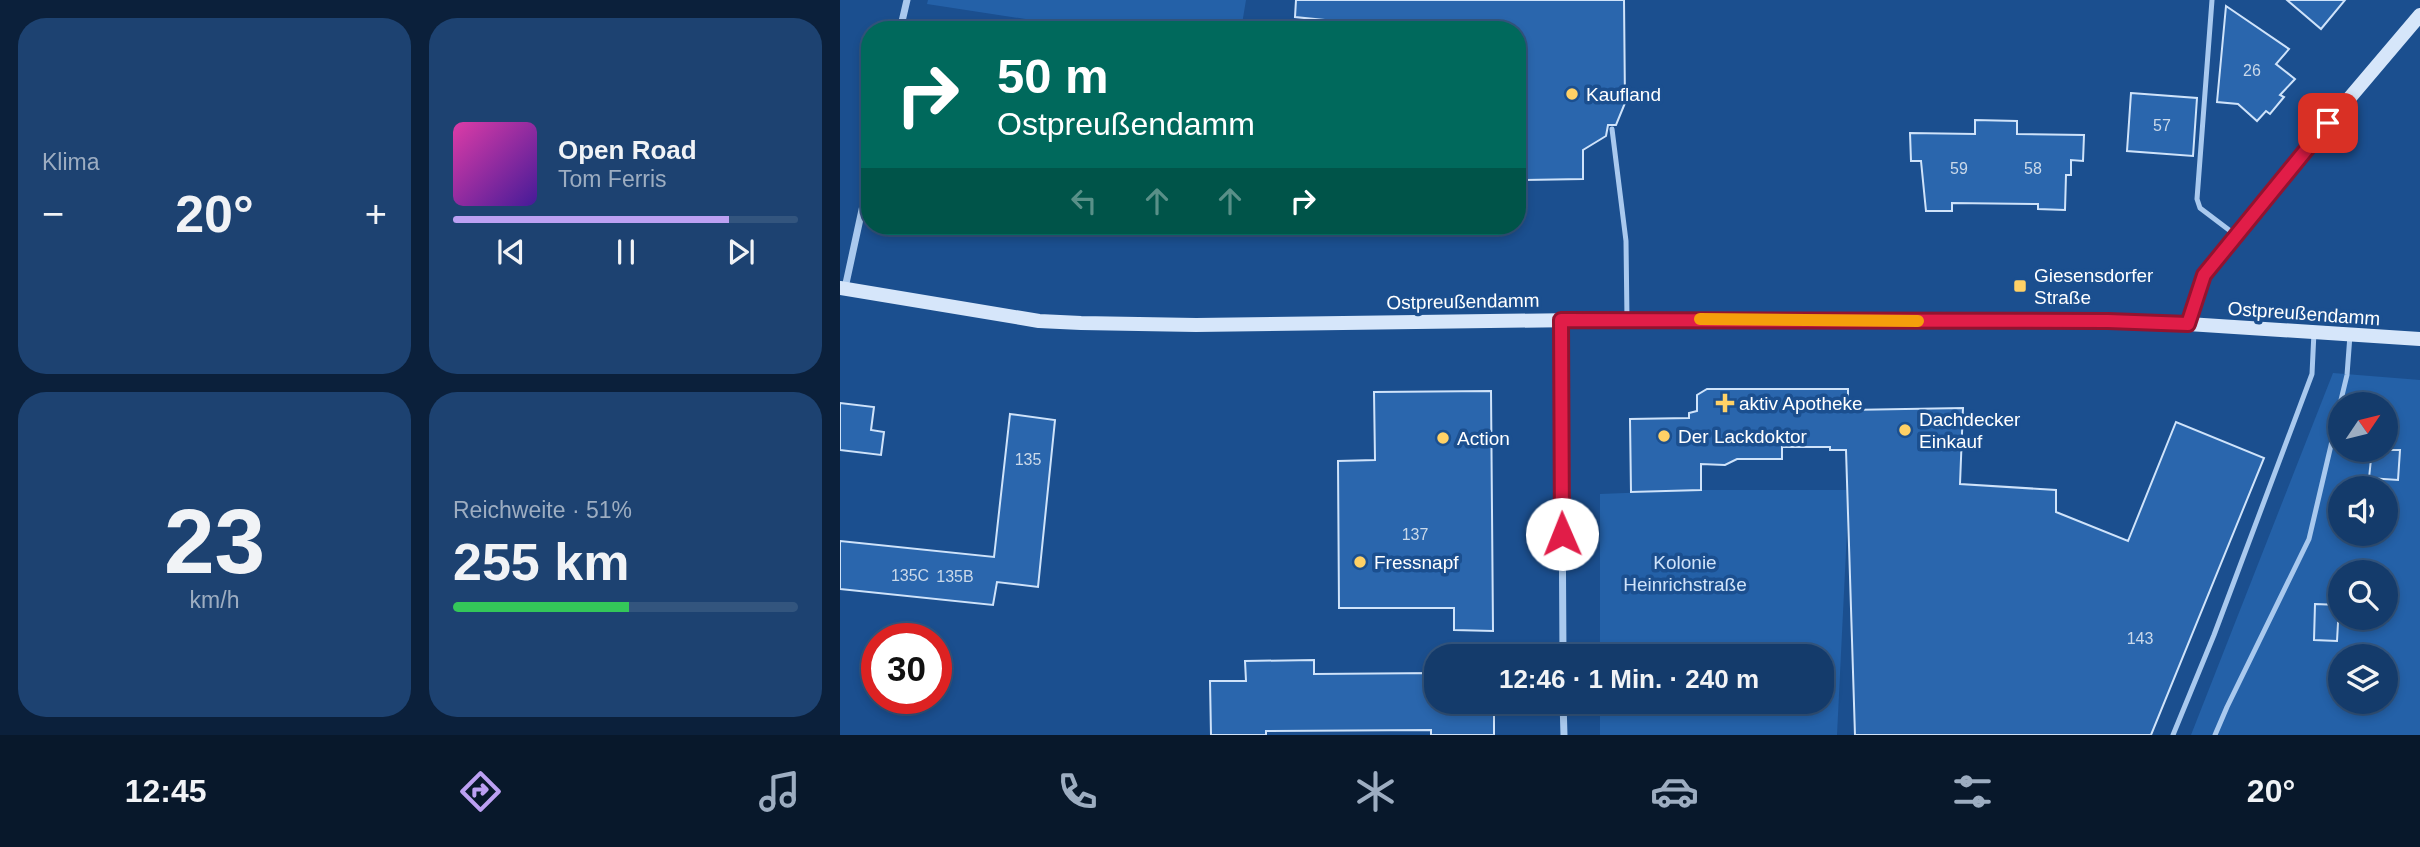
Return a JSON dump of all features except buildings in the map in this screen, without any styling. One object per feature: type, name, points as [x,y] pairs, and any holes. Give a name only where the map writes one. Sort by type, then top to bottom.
[{"type":"main road","points":[[2188,324],[2204,275],[2420,15]]},
{"type":"main road","name":"Ostpreußendamm","points":[[842,289],[1039,321],[1081,323],[1196,325],[1627,319],[2108,321],[2420,340]]},
{"type":"street","points":[[902,21],[907,0]]},
{"type":"street","name":"Ostpreußendamm","points":[[842,289],[861,210]]},
{"type":"street","points":[[1561,320],[1563,644]]},
{"type":"street","points":[[1563,714],[1564,735]]},
{"type":"lane","points":[[2212,0],[2197,199],[2200,208],[2236,235]]},
{"type":"lane","points":[[1612,129],[1626,241],[1627,319]]},
{"type":"lane","points":[[2173,735],[2214,635],[2312,374],[2314,332]]},
{"type":"lane","points":[[2343,392],[2350,335]]},
{"type":"lane","points":[[2215,735],[2309,539],[2328,457]]},
{"type":"green space","points":[[928,0],[1246,0],[1242,21],[1038,21],[927,4]]},
{"type":"green space","points":[[2333,373],[2420,380],[2420,735],[2191,735]]},
{"type":"green space","name":"Kolonie Heinrichstraße","points":[[1701,490],[1849,490],[1837,735],[1600,735],[1600,714],[1834,714],[1834,644],[1600,644],[1600,494]]},
{"type":"slow traffic","points":[[1700,319],[1918,321]]},
{"type":"place","name":"Kaufland","points":[[1572,94]]},
{"type":"place","name":"Giesensdorfer Straße","points":[[2020,286]]},
{"type":"place","name":"aktiv Apotheke","points":[[1725,403]]},
{"type":"place","name":"Dachdecker Einkauf","points":[[1905,430]]},
{"type":"place","name":"Der Lackdoktor","points":[[1664,436]]},
{"type":"place","name":"Action","points":[[1443,438]]},
{"type":"place","name":"Fressnapf","points":[[1360,562]]},
{"type":"route","points":[[1562,534],[1561,320],[2108,321],[2188,324],[2204,275],[2328,123]]}]
